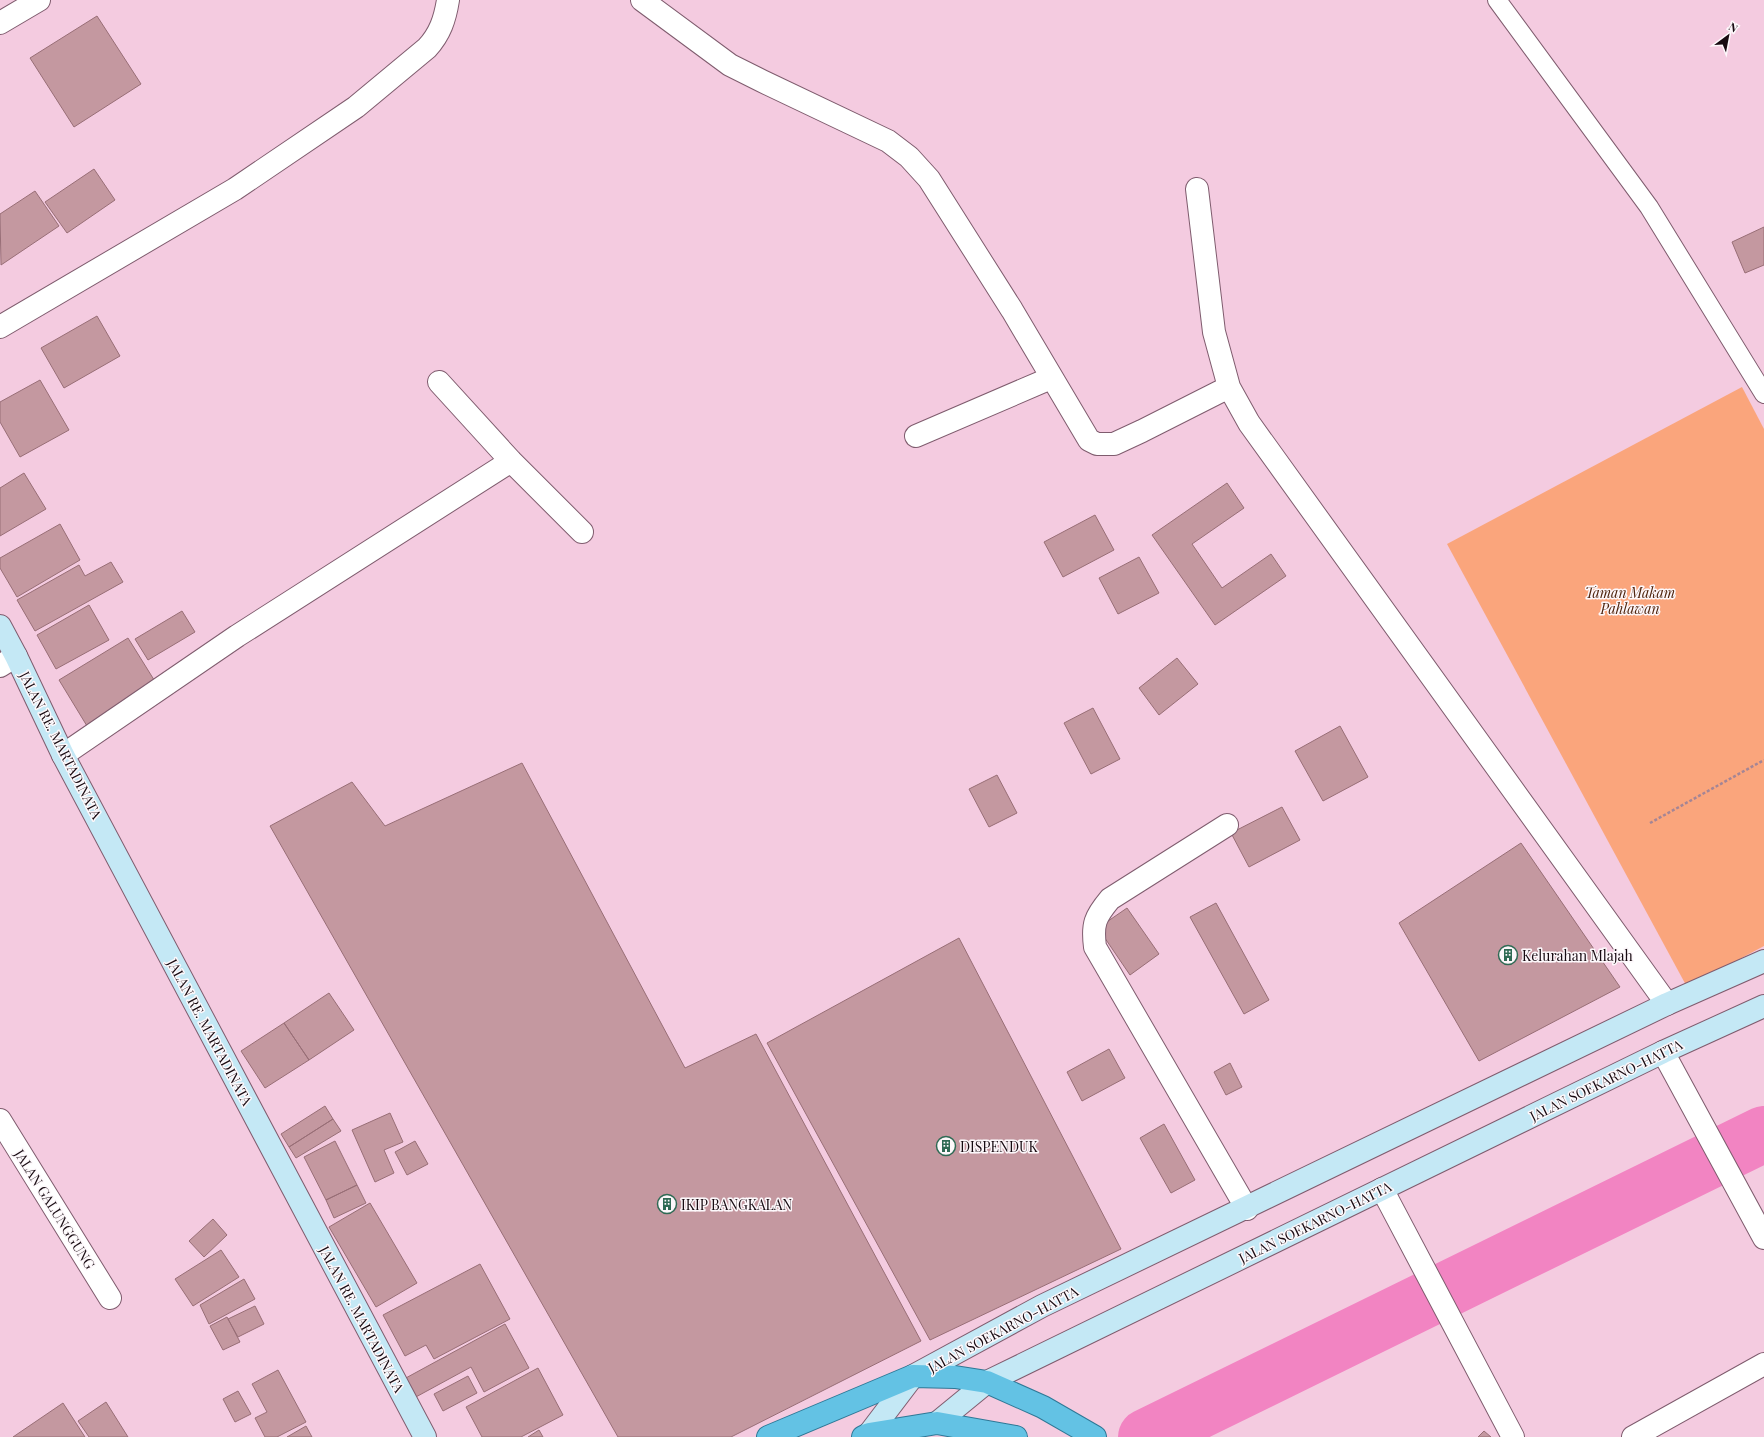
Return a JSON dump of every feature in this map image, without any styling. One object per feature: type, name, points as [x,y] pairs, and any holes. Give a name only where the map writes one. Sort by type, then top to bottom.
[{"type":"highway","points":[[913,1376],[955,1377],[987,1382],[1043,1407],[1095,1437]]},
{"type":"highway","name":"JALAN SOEKARNO-HATTA","points":[[768,1437],[913,1376]]},
{"type":"highway","points":[[937,1423],[1016,1437]]},
{"type":"highway","name":"JALAN SOEKARNO-HATTA","points":[[866,1436],[937,1423]]},
{"type":"main road","name":"JALAN RE. MARTADINATA","points":[[0,626],[8,661],[63,755],[425,1437]]},
{"type":"main road","name":"JALAN SOEKARNO-HATTA","points":[[866,1436],[913,1376],[1042,1306],[1247,1209],[1667,1004],[1764,961]]},
{"type":"main road","name":"JALAN SOEKARNO-HATTA","points":[[937,1423],[987,1382],[1663,1052],[1764,1006]]},
{"type":"street","points":[[0,23],[39,0]]},
{"type":"street","points":[[0,327],[234,189],[356,107],[427,48],[437,37],[444,22],[448,0]]},
{"type":"street","points":[[642,0],[730,64],[762,81],[888,141],[909,157],[929,179],[1012,310],[1089,440],[1097,444],[1114,444],[1229,387]]},
{"type":"street","points":[[1197,189],[1214,332],[1229,387],[1249,423],[1667,1004]]},
{"type":"street","points":[[916,436],[1052,378]]},
{"type":"street","points":[[440,382],[511,461],[582,532]]},
{"type":"street","points":[[63,755],[237,636],[511,461]]},
{"type":"street","points":[[1226,825],[1110,899],[1099,912],[1093,932],[1095,947],[1247,1209]]},
{"type":"street","points":[[1663,1052],[1764,1238]]},
{"type":"street","name":"JALAN GALUNGGUNG","points":[[0,1120],[110,1298]]},
{"type":"street","points":[[1382,1189],[1513,1437]]},
{"type":"street","points":[[1633,1437],[1764,1364]]},
{"type":"lane","points":[[1497,0],[1649,206],[1764,394]]},
{"type":"path","points":[[1650,823],[1764,760]]},
{"type":"green space","name":"Taman Makam Pahlawan","points":[[1742,387],[1764,429],[1764,946],[1687,987],[1447,544]]},
{"type":"building","points":[[97,16],[141,84],[74,127],[30,58]]},
{"type":"building","points":[[94,169],[115,200],[67,233],[45,202]]},
{"type":"building","points":[[35,191],[59,226],[1,265],[0,214]]},
{"type":"building","points":[[1764,227],[1764,265],[1745,273],[1732,242]]},
{"type":"building","points":[[97,316],[120,356],[64,388],[41,348]]},
{"type":"building","points":[[40,380],[69,430],[20,457],[0,422],[0,402]]},
{"type":"building","points":[[24,473],[46,509],[0,536],[0,488]]},
{"type":"building","points":[[1227,483],[1244,508],[1192,544],[1222,588],[1271,554],[1286,576],[1215,625],[1152,535]]},
{"type":"building","points":[[1095,515],[1114,550],[1063,577],[1044,542]]},
{"type":"building","points":[[60,524],[80,560],[17,597],[0,568],[0,558]]},
{"type":"building","points":[[1139,557],[1159,593],[1118,614],[1099,578]]},
{"type":"building","points":[[111,562],[123,582],[35,631],[17,600],[79,565],[85,576]]},
{"type":"building","points":[[89,605],[109,640],[56,669],[37,635]]},
{"type":"building","points":[[182,611],[195,632],[148,660],[135,639]]},
{"type":"building","points":[[128,638],[156,683],[87,726],[59,680]]},
{"type":"building","points":[[1177,658],[1198,684],[1159,715],[1139,688]]},
{"type":"building","points":[[1093,708],[1120,759],[1091,774],[1064,723]]},
{"type":"building","points":[[1340,726],[1368,777],[1323,801],[1295,751]]},
{"type":"building","name":"IKIP BANGKALAN","points":[[522,763],[685,1068],[756,1034],[921,1341],[731,1437],[618,1437],[270,826],[352,782],[385,826]]},
{"type":"building","points":[[997,775],[1017,813],[989,827],[969,789]]},
{"type":"building","points":[[1282,807],[1300,840],[1249,867],[1231,833]]},
{"type":"building","name":"Kelurahan Mlajah","points":[[1521,843],[1620,987],[1479,1061],[1399,923]]},
{"type":"building","points":[[1216,903],[1269,1000],[1244,1014],[1190,917]]},
{"type":"building","points":[[1127,908],[1159,954],[1130,975],[1098,928]]},
{"type":"building","name":"DISPENDUK","points":[[959,938],[1121,1249],[930,1340],[767,1043]]},
{"type":"building","points":[[329,993],[354,1030],[309,1060],[284,1023]]},
{"type":"building","points":[[284,1023],[309,1060],[265,1088],[241,1051]]},
{"type":"building","points":[[1109,1049],[1125,1078],[1082,1101],[1067,1072]]},
{"type":"building","points":[[1230,1063],[1242,1087],[1226,1095],[1214,1072]]},
{"type":"building","points":[[325,1106],[333,1119],[289,1147],[281,1134]]},
{"type":"building","points":[[390,1113],[403,1142],[384,1150],[394,1173],[375,1182],[352,1130]]},
{"type":"building","points":[[333,1119],[341,1131],[296,1158],[289,1147]]},
{"type":"building","points":[[1164,1124],[1195,1180],[1171,1193],[1140,1138]]},
{"type":"building","points":[[335,1141],[357,1185],[326,1200],[304,1157]]},
{"type":"building","points":[[415,1141],[428,1164],[407,1175],[395,1152]]},
{"type":"building","points":[[357,1185],[366,1203],[334,1218],[326,1200]]},
{"type":"building","points":[[370,1203],[417,1283],[376,1307],[329,1227]]},
{"type":"building","points":[[213,1219],[227,1235],[204,1257],[189,1241]]},
{"type":"building","points":[[221,1250],[239,1277],[193,1306],[175,1279]]},
{"type":"building","points":[[480,1264],[510,1319],[434,1359],[426,1345],[405,1356],[383,1315]]},
{"type":"building","points":[[244,1279],[255,1299],[209,1324],[200,1305]]},
{"type":"building","points":[[255,1306],[264,1324],[238,1337],[228,1319]]},
{"type":"building","points":[[227,1317],[240,1342],[223,1350],[210,1326]]},
{"type":"building","points":[[505,1324],[529,1368],[484,1392],[471,1367],[414,1398],[404,1379]]},
{"type":"building","points":[[538,1368],[563,1415],[521,1437],[482,1437],[466,1407]]},
{"type":"building","points":[[278,1370],[306,1422],[277,1437],[265,1437],[255,1418],[267,1412],[252,1384]]},
{"type":"building","points":[[468,1376],[477,1393],[443,1411],[434,1394]]},
{"type":"building","points":[[238,1391],[251,1414],[235,1422],[223,1399]]},
{"type":"building","points":[[106,1402],[128,1437],[89,1437],[78,1421]]},
{"type":"building","points":[[63,1403],[85,1437],[13,1437]]},
{"type":"building","points":[[306,1426],[312,1437],[287,1437]]},
{"type":"building","points":[[539,1430],[543,1437],[528,1437]]},
{"type":"building","points":[[1484,1431],[1491,1437],[1478,1437]]},
{"type":"waterway","points":[[1146,1437],[1764,1134]]},
{"type":"place","name":"Kelurahan Mlajah","points":[[1508,955]]},
{"type":"place","name":"DISPENDUK","points":[[946,1146]]},
{"type":"place","name":"IKIP BANGKALAN","points":[[667,1204]]}]
